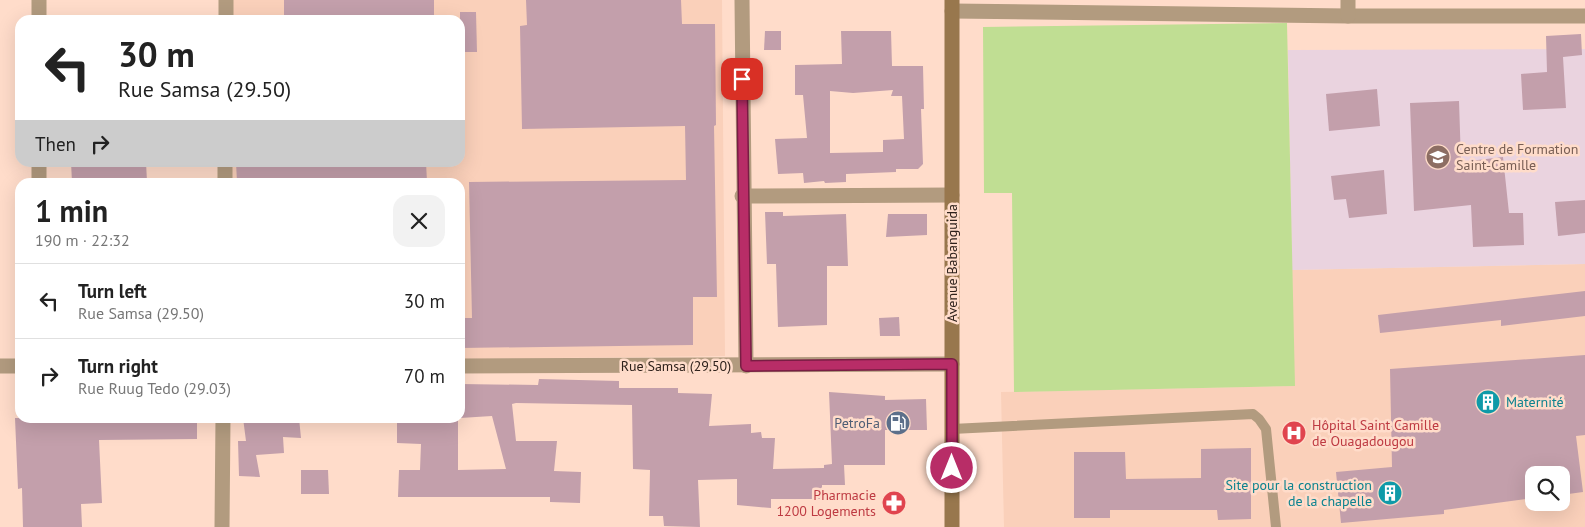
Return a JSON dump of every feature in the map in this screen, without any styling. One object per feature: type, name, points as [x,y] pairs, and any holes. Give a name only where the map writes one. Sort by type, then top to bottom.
[{"type":"street","points":[[38,0],[39,15]]},
{"type":"street","points":[[226,0],[226,15]]},
{"type":"street","points":[[742,0],[742,196],[746,366]]},
{"type":"street","points":[[1348,0],[1348,16]]},
{"type":"street","points":[[952,5],[1348,16],[1454,8],[1585,16]]},
{"type":"street","name":"Avenue Babanguida","points":[[952,5],[952,527]]},
{"type":"street","points":[[742,196],[952,195]]},
{"type":"street","name":"Rue Samsa (29.50)","points":[[465,366],[952,364]]},
{"type":"street","points":[[0,366],[15,366]]},
{"type":"street","points":[[222,527],[223,423]]},
{"type":"lane","points":[[952,429],[1253,414],[1266,429],[1276,527]]},
{"type":"shaded area","points":[[223,0],[722,0],[725,356],[465,359],[465,178],[225,178],[225,167],[465,167],[465,15],[223,15]]},
{"type":"shaded area","name":"Centre de Formation Saint-Camille","points":[[1585,49],[1585,264],[1292,270],[1288,50]]},
{"type":"shaded area","name":"Hôpital Saint Camille de Ouagadougou","points":[[1585,264],[1585,527],[1004,527],[1001,392],[1294,386],[1292,270]]},
{"type":"green space","points":[[1287,23],[1295,386],[1014,392],[1012,193],[984,193],[983,27]]},
{"type":"building","points":[[284,0],[434,0],[434,15],[284,15]]},
{"type":"building","points":[[526,0],[681,0],[682,24],[715,24],[716,125],[714,126],[717,297],[693,297],[693,345],[465,348],[465,318],[472,318],[469,182],[686,180],[685,126],[522,129],[520,26],[527,25]]},
{"type":"building","points":[[460,12],[476,12],[477,52],[465,52],[465,15],[460,15]]},
{"type":"building","points":[[765,31],[781,31],[781,50],[764,50]]},
{"type":"building","points":[[841,31],[891,31],[892,66],[923,66],[924,109],[921,109],[923,164],[918,169],[896,169],[896,172],[846,174],[846,182],[825,183],[824,181],[804,183],[803,173],[778,174],[775,139],[807,138],[803,95],[795,95],[795,65],[842,64]],"holes":[[[893,90],[891,96],[902,96],[904,139],[883,140],[883,152],[830,153],[830,91],[853,93]]]},
{"type":"building","points":[[1581,34],[1582,55],[1563,57],[1566,108],[1523,110],[1521,74],[1547,72],[1546,36]]},
{"type":"building","points":[[1377,89],[1380,126],[1329,131],[1326,94]]},
{"type":"building","points":[[1459,101],[1461,162],[1503,157],[1509,213],[1523,213],[1524,245],[1473,247],[1471,205],[1414,211],[1410,103]]},
{"type":"building","points":[[71,167],[146,167],[147,178],[72,178]]},
{"type":"building","points":[[236,167],[426,167],[427,178],[237,178]]},
{"type":"building","points":[[1384,170],[1387,214],[1349,218],[1346,199],[1334,200],[1331,176]]},
{"type":"building","points":[[1585,200],[1585,233],[1558,236],[1555,202]]},
{"type":"building","points":[[765,212],[783,212],[783,216],[846,214],[848,266],[827,266],[827,325],[778,327],[776,264],[767,264]]},
{"type":"building","points":[[888,214],[927,214],[927,235],[886,237]]},
{"type":"building","points":[[1585,291],[1585,316],[1501,326],[1501,320],[1380,333],[1378,315]]},
{"type":"building","points":[[899,317],[900,336],[880,336],[879,318]]},
{"type":"building","points":[[1585,355],[1585,435],[1576,436],[1583,492],[1570,494],[1570,466],[1525,466],[1525,499],[1444,510],[1444,514],[1341,523],[1336,472],[1392,467],[1390,369]]},
{"type":"building","points":[[539,379],[619,381],[619,388],[678,388],[678,393],[712,394],[709,426],[751,424],[751,433],[761,432],[762,438],[775,438],[773,469],[824,468],[824,465],[832,464],[829,392],[885,396],[885,400],[926,399],[927,430],[885,430],[885,465],[844,465],[845,485],[822,485],[822,499],[771,499],[771,508],[737,505],[737,479],[698,480],[700,527],[664,526],[663,516],[649,516],[650,470],[633,469],[632,405],[516,403],[512,404],[516,441],[557,441],[554,471],[581,472],[580,503],[550,502],[550,497],[398,497],[399,470],[420,470],[421,444],[397,443],[397,423],[458,423],[458,470],[506,469],[492,416],[465,418],[465,384],[538,385]]},
{"type":"building","points":[[15,423],[197,423],[197,439],[99,440],[102,503],[81,504],[82,527],[23,527],[22,488],[18,489]]},
{"type":"building","points":[[244,423],[300,423],[301,438],[283,437],[284,453],[256,455],[260,477],[239,476],[238,441],[246,441]]},
{"type":"building","points":[[1251,448],[1251,519],[1218,520],[1217,510],[1110,510],[1110,518],[1074,518],[1074,452],[1125,452],[1126,479],[1201,478],[1201,449]]},
{"type":"building","points":[[301,470],[328,470],[329,494],[301,494]]},
{"type":"place","name":"Centre de Formation Saint-Camille","points":[[1438,157]]},
{"type":"place","name":"Maternité","points":[[1488,402]]},
{"type":"place","name":"PetroFa","points":[[898,423]]},
{"type":"place","name":"Hôpital Saint Camille de Ouagadougou","points":[[1294,433]]},
{"type":"place","name":"Site pour la construction de la chapelle","points":[[1390,493]]},
{"type":"place","name":"Pharmacie 1200 Logements","points":[[894,503]]},
{"type":"route","points":[[742,79],[742,196],[746,366],[952,364],[952,468]]}]
